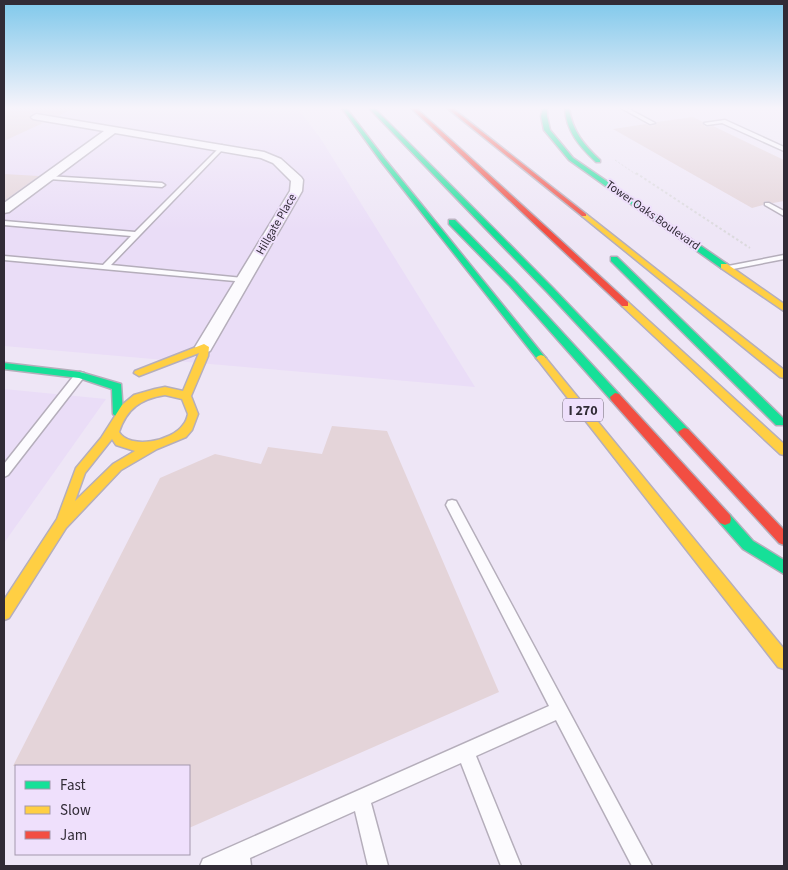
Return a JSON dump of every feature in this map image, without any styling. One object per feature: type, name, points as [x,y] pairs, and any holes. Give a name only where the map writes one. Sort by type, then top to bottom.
[{"type":"main road","name":"I 270","points":[[374,149],[784,661]]},
{"type":"main road","points":[[411,149],[550,290],[784,539]]},
{"type":"main road","points":[[456,149],[784,451]]},
{"type":"main road","points":[[499,149],[784,375]]},
{"type":"main road","name":"Tower Oaks Boulevard","points":[[561,149],[571,159],[784,308]]},
{"type":"main road","name":"Tower Oaks Boulevard","points":[[585,149],[590,154],[609,162]]},
{"type":"main road","points":[[506,154],[585,230]]},
{"type":"main road","points":[[382,159],[430,200]]},
{"type":"main road","points":[[444,214],[513,284],[748,545],[784,568]]},
{"type":"main road","points":[[606,252],[784,426]]},
{"type":"main road","points":[[736,253],[768,274]]},
{"type":"main road","points":[[4,613],[61,524],[117,468],[152,447],[176,437],[186,429],[192,420],[194,411],[192,404],[186,396],[135,373],[204,347],[203,356],[186,396]]},
{"type":"main road","points":[[4,366],[80,375],[112,374]]},
{"type":"main road","points":[[80,375],[117,387],[114,433],[119,441],[128,446],[139,448],[152,447]]},
{"type":"main road","points":[[61,524],[80,471],[105,441],[116,419],[127,405],[151,393],[159,383]]},
{"type":"street","points":[[4,209],[88,149]]},
{"type":"street","name":"Hillgate Place","points":[[204,347],[296,191],[297,180],[277,161],[264,155],[230,149]]},
{"type":"lane","points":[[105,268],[220,149]]},
{"type":"lane","points":[[49,176],[162,185]]},
{"type":"lane","points":[[784,207],[771,204],[784,214]]},
{"type":"lane","points":[[4,223],[137,234]]},
{"type":"lane","points":[[728,268],[784,257]]},
{"type":"lane","points":[[4,258],[243,280]]},
{"type":"lane","points":[[4,472],[80,375]]},
{"type":"lane","points":[[452,504],[642,866]]},
{"type":"lane","points":[[210,866],[240,860],[361,799],[560,710]]},
{"type":"lane","points":[[466,752],[511,866]]},
{"type":"lane","points":[[361,799],[378,866]]},
{"type":"path","points":[[609,162],[768,260]]},
{"type":"shaded area","points":[[4,149],[327,149],[475,387],[4,346]]},
{"type":"shaded area","points":[[4,389],[106,399],[4,543]]},
{"type":"building","points":[[647,149],[760,149],[784,160],[784,201],[773,203],[765,201],[763,205],[752,208]]},
{"type":"building","points":[[4,174],[39,176],[4,201]]},
{"type":"building","points":[[332,426],[387,431],[499,692],[190,828],[190,765],[13,766],[160,478],[215,454],[261,464],[268,447],[322,454]]},
{"type":"traffic: fast","points":[[374,149],[541,358]]},
{"type":"traffic: fast","points":[[411,149],[550,290],[684,432]]},
{"type":"traffic: fast","points":[[562,149],[571,159],[724,266]]},
{"type":"traffic: fast","points":[[586,149],[598,161]]},
{"type":"traffic: fast","points":[[452,222],[513,284],[615,397]]},
{"type":"traffic: fast","points":[[614,259],[780,422]]},
{"type":"traffic: fast","points":[[4,366],[80,375],[117,387],[118,414]]},
{"type":"traffic: fast","points":[[725,519],[748,545],[784,568]]},
{"type":"traffic: slow","points":[[584,215],[784,375]]},
{"type":"traffic: slow","points":[[724,266],[784,308]]},
{"type":"traffic: slow","points":[[625,304],[784,451]]},
{"type":"traffic: slow","points":[[139,373],[204,347],[203,356],[186,396]]},
{"type":"traffic: slow","points":[[541,358],[784,661]]},
{"type":"traffic: slow","points":[[165,391],[186,396],[193,414],[187,429],[182,434],[155,445],[135,447],[119,441],[113,432],[126,407],[138,398],[165,391]]},
{"type":"traffic: slow","points":[[63,518],[80,471],[105,441],[114,424]]},
{"type":"traffic: slow","points":[[4,613],[61,524],[117,467],[152,447]]},
{"type":"traffic: jam","points":[[457,149],[625,304]]},
{"type":"traffic: jam","points":[[500,149],[584,215]]},
{"type":"traffic: jam","points":[[615,397],[725,519]]},
{"type":"traffic: jam","points":[[684,432],[784,539]]}]
